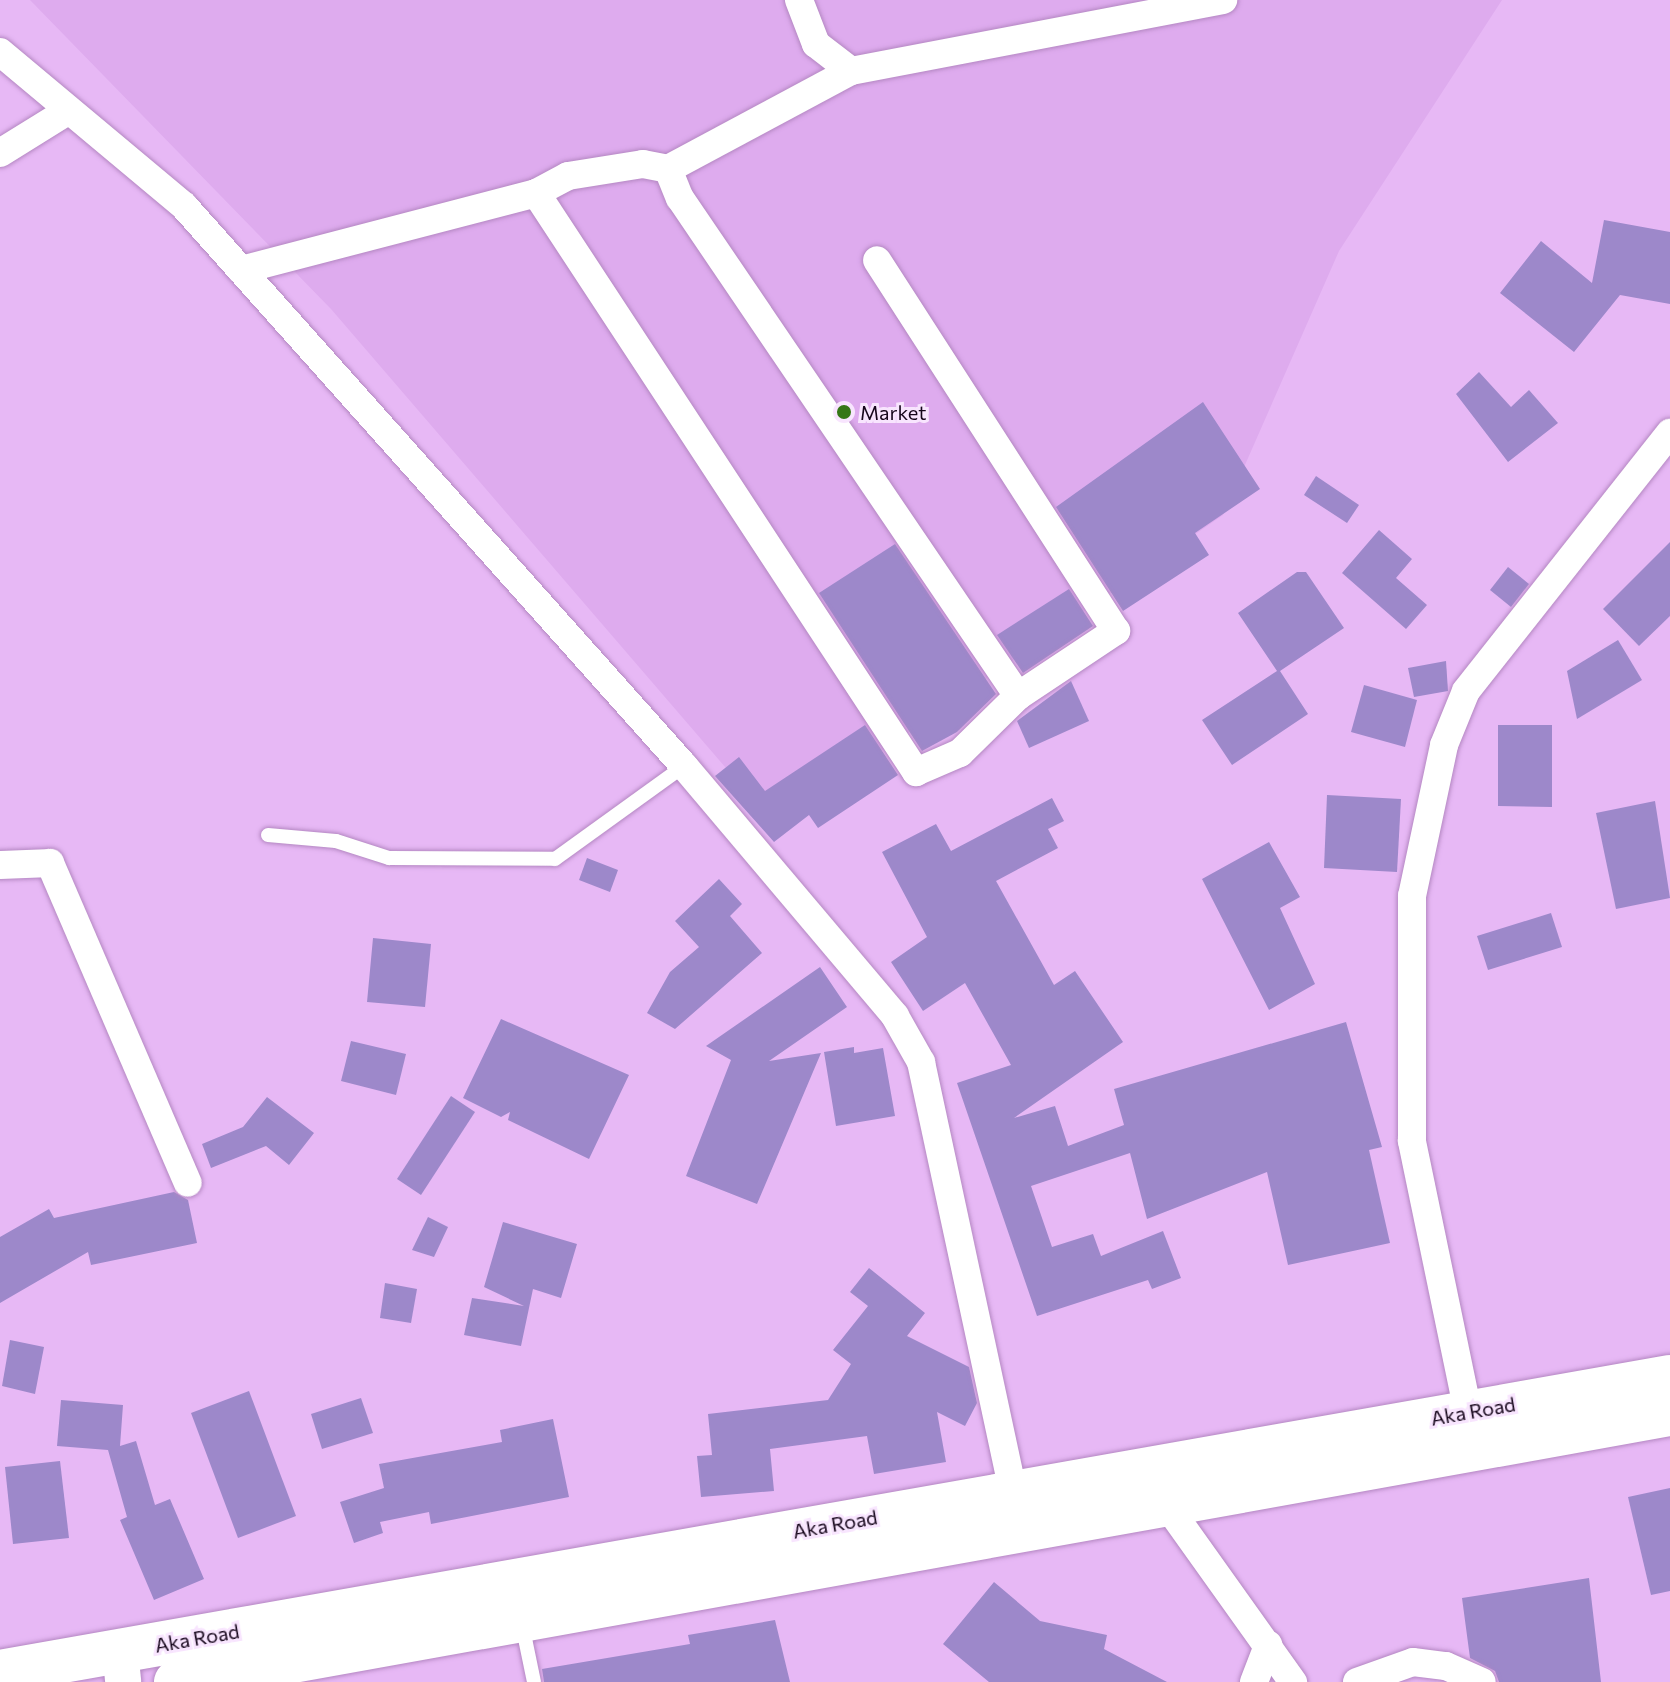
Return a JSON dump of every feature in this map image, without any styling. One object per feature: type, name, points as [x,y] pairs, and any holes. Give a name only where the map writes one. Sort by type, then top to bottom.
[{"type":"main road","name":"Aka Road","points":[[0,1672],[122,1667],[1013,1492],[1670,1377]]},
{"type":"main road","name":"Aka Road","points":[[176,1682],[521,1615],[1670,1414]]},
{"type":"street","points":[[799,0],[816,44],[851,71]]},
{"type":"street","points":[[241,270],[536,193],[568,176],[643,164],[668,169],[851,71],[1223,0]]},
{"type":"street","points":[[0,52],[66,112],[184,206],[841,945],[921,1062],[1013,1492]]},
{"type":"street","points":[[0,153],[66,112]]},
{"type":"street","points":[[668,169],[680,198],[1018,696]]},
{"type":"street","points":[[536,193],[916,772],[960,753],[1018,696],[1116,631],[877,260]]},
{"type":"street","points":[[1468,1412],[1412,1141],[1412,896],[1444,745],[1466,691],[1670,433]]},
{"type":"street","points":[[0,865],[50,863],[188,1183]]},
{"type":"street","points":[[1166,1504],[1293,1682]]},
{"type":"street","points":[[1254,1682],[1268,1645]]},
{"type":"street","points":[[1357,1682],[1413,1662],[1446,1666],[1482,1682]]},
{"type":"lane","points":[[268,835],[336,841],[389,858],[555,859],[684,766]]},
{"type":"lane","points":[[521,1615],[534,1682]]},
{"type":"shaded area","name":"Market","points":[[30,0],[1502,0],[1339,251],[1223,515],[775,825],[331,309]]},
{"type":"building","points":[[1604,220],[1670,232],[1670,304],[1620,295],[1574,352],[1500,293],[1541,241],[1592,283]]},
{"type":"building","points":[[1479,372],[1511,407],[1529,390],[1558,423],[1508,462],[1456,394]]},
{"type":"building","points":[[1203,402],[1260,489],[1195,533],[1209,555],[1123,611],[1056,507]]},
{"type":"building","points":[[1316,476],[1359,505],[1347,523],[1304,495]]},
{"type":"building","points":[[1379,530],[1412,559],[1396,578],[1427,605],[1406,629],[1342,573]]},
{"type":"building","points":[[1670,542],[1670,616],[1639,646],[1603,609]]},
{"type":"building","points":[[895,544],[996,694],[957,732],[922,751],[819,593]]},
{"type":"building","points":[[1508,567],[1529,584],[1511,607],[1490,590]]},
{"type":"building","points":[[1297,572],[1306,572],[1344,628],[1280,671],[1308,714],[1232,765],[1202,720],[1277,671],[1238,613]]},
{"type":"building","points":[[1069,589],[1093,626],[1023,673],[997,635]]},
{"type":"building","points":[[1618,640],[1642,680],[1577,719],[1567,671]]},
{"type":"building","points":[[1446,661],[1448,691],[1414,697],[1408,668]]},
{"type":"building","points":[[1071,681],[1089,721],[1029,748],[1017,721]]},
{"type":"building","points":[[1364,685],[1417,700],[1405,747],[1351,732]]},
{"type":"building","points":[[865,725],[898,775],[818,828],[809,815],[774,842],[715,776],[739,757],[765,791]]},
{"type":"building","points":[[1498,725],[1552,725],[1552,807],[1498,806]]},
{"type":"building","points":[[1327,795],[1401,799],[1397,872],[1324,868]]},
{"type":"building","points":[[1052,798],[1064,821],[1048,829],[1058,848],[996,881],[1054,985],[1075,971],[1123,1042],[1014,1118],[1055,1106],[1068,1146],[1124,1125],[1114,1089],[1346,1022],[1382,1147],[1369,1150],[1390,1243],[1288,1265],[1267,1172],[1147,1219],[1130,1153],[1031,1186],[1052,1247],[1093,1234],[1101,1256],[1163,1231],[1181,1278],[1152,1289],[1148,1280],[1037,1316],[957,1083],[1011,1065],[965,983],[923,1011],[891,962],[927,937],[882,852],[936,824],[951,851]]},
{"type":"building","points":[[1655,801],[1670,898],[1616,909],[1596,813]]},
{"type":"building","points":[[1269,842],[1300,897],[1280,908],[1315,984],[1269,1010],[1202,879]]},
{"type":"building","points":[[587,858],[618,870],[610,892],[579,880]]},
{"type":"building","points":[[719,879],[742,904],[730,916],[762,953],[675,1029],[647,1013],[670,972],[699,947],[675,921]]},
{"type":"building","points":[[1551,913],[1562,947],[1488,970],[1477,936]]},
{"type":"building","points":[[373,938],[431,944],[425,1007],[367,1002]]},
{"type":"building","points":[[820,967],[847,1007],[769,1061],[821,1053],[757,1204],[686,1176],[731,1060],[706,1046]]},
{"type":"building","points":[[501,1019],[629,1075],[589,1159],[508,1120],[510,1112],[501,1117],[463,1098]]},
{"type":"building","points":[[351,1041],[406,1054],[396,1095],[341,1081]]},
{"type":"building","points":[[854,1047],[854,1053],[883,1048],[895,1116],[836,1126],[824,1052]]},
{"type":"building","points":[[451,1096],[475,1112],[421,1195],[397,1179]]},
{"type":"building","points":[[267,1097],[314,1133],[289,1165],[266,1146],[211,1168],[202,1144],[243,1127]]},
{"type":"building","points":[[174,1192],[188,1200],[197,1243],[91,1265],[88,1252],[0,1303],[0,1237],[49,1209],[54,1218]]},
{"type":"building","points":[[428,1217],[448,1227],[434,1257],[412,1250]]},
{"type":"building","points":[[503,1222],[577,1244],[561,1298],[533,1289],[521,1346],[464,1335],[472,1298],[524,1306],[484,1287]]},
{"type":"building","points":[[869,1268],[925,1313],[907,1336],[969,1367],[977,1403],[965,1426],[937,1412],[946,1462],[874,1474],[867,1436],[770,1449],[774,1491],[701,1497],[697,1456],[712,1455],[708,1414],[828,1400],[851,1364],[833,1350],[868,1306],[850,1292]]},
{"type":"building","points":[[385,1283],[417,1289],[411,1323],[380,1318]]},
{"type":"building","points":[[10,1340],[44,1347],[35,1394],[2,1386]]},
{"type":"building","points":[[249,1391],[296,1516],[238,1538],[191,1413]]},
{"type":"building","points":[[361,1398],[373,1433],[322,1449],[311,1414]]},
{"type":"building","points":[[61,1400],[123,1405],[120,1446],[136,1441],[155,1505],[170,1499],[204,1579],[154,1600],[120,1520],[127,1517],[108,1450],[57,1446]]},
{"type":"building","points":[[553,1419],[569,1497],[431,1524],[429,1512],[380,1522],[383,1533],[354,1543],[340,1502],[384,1488],[379,1464],[502,1442],[500,1430]]},
{"type":"building","points":[[60,1461],[69,1538],[13,1544],[5,1467]]},
{"type":"building","points":[[1670,1488],[1670,1591],[1651,1595],[1628,1497]]},
{"type":"building","points":[[1589,1578],[1601,1682],[1499,1682],[1495,1671],[1470,1658],[1462,1598]]},
{"type":"building","points":[[994,1582],[1040,1621],[1107,1635],[1104,1649],[1167,1682],[989,1682],[943,1644]]},
{"type":"building","points":[[775,1620],[790,1682],[544,1682],[542,1669],[690,1644],[688,1635]]},
{"type":"place","name":"Market","points":[[844,412]]}]
